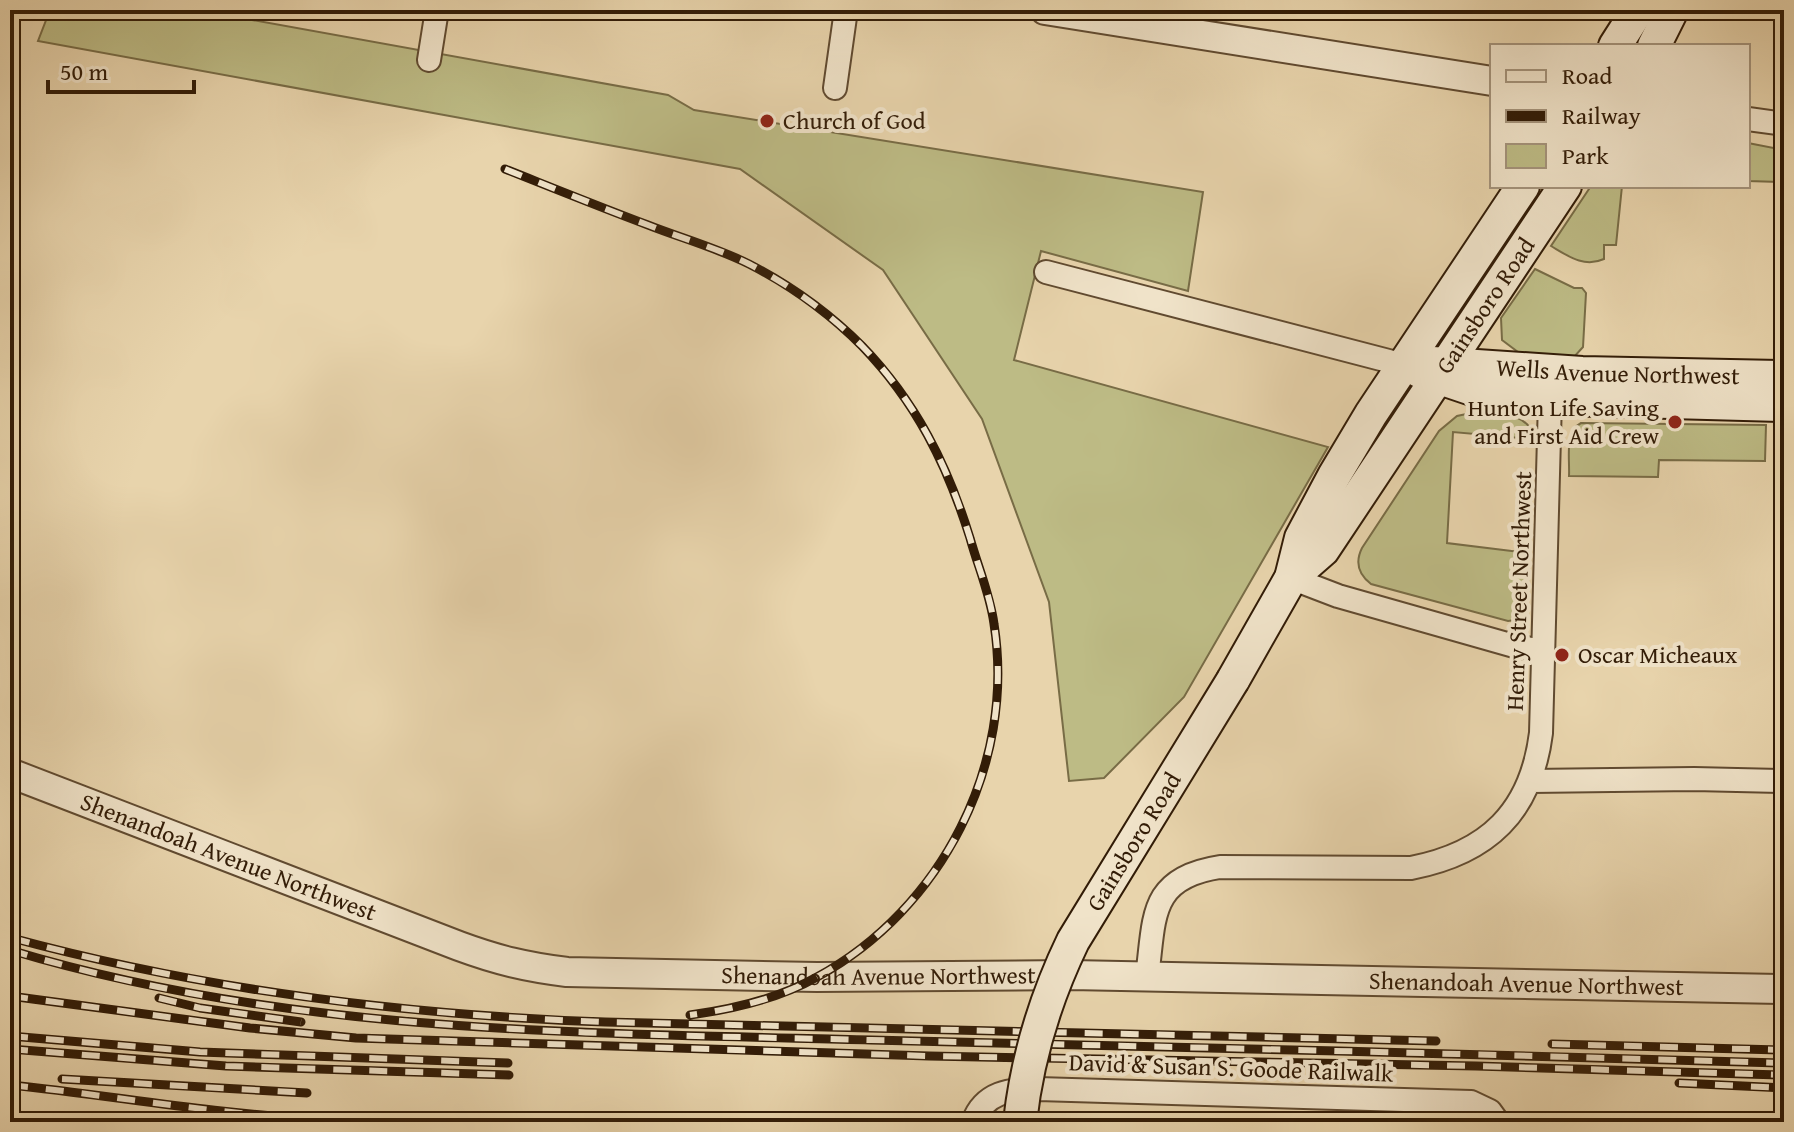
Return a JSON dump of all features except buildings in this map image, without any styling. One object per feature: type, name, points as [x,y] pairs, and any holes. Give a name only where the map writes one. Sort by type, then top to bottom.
[{"type":"main road","points":[[1616,44],[1638,10]]},
{"type":"main road","points":[[1655,44],[1672,10]]},
{"type":"main road","name":"Gainsboro Road","points":[[1020,1122],[1038,1024],[1073,941],[1233,680],[1291,578],[1301,538],[1349,451],[1522,188]]},
{"type":"main road","name":"Gainsboro Road","points":[[1291,578],[1323,550],[1564,188]]},
{"type":"main road","name":"Wells Avenue Northwest","points":[[1404,365],[1442,371],[1784,377]]},
{"type":"main road","name":"Wells Avenue Northwest","points":[[1442,371],[1487,394],[1550,400],[1784,405]]},
{"type":"street","points":[[429,60],[437,10]]},
{"type":"street","points":[[835,88],[846,10]]},
{"type":"street","points":[[1045,10],[1490,81]]},
{"type":"street","points":[[1750,119],[1784,124]]},
{"type":"street","name":"Wells Avenue Northwest","points":[[1046,272],[1404,365]]},
{"type":"street","name":"Henry Street Northwest","points":[[1147,977],[1160,902],[1168,888],[1181,877],[1220,867],[1411,868],[1437,863],[1463,853],[1497,829],[1514,811],[1531,781],[1541,733],[1550,400]]},
{"type":"street","points":[[1291,578],[1338,596],[1514,646],[1543,651]]},
{"type":"street","name":"Shenandoah Avenue Northwest","points":[[10,773],[506,963],[567,972],[817,977],[1071,975],[1784,989]]},
{"type":"street","points":[[1531,781],[1784,781]]},
{"type":"street","name":"David & Susan S. Goode Railwalk","points":[[973,1122],[986,1101],[1003,1092],[1038,1089],[1471,1102],[1490,1111],[1499,1121]]},
{"type":"green space","points":[[50,10],[197,10],[668,95],[694,110],[1203,192],[1188,291],[1041,251],[1014,360],[1328,447],[1184,697],[1104,778],[1069,781],[1049,602],[982,419],[883,270],[740,169],[38,41]]},
{"type":"green space","points":[[1750,143],[1784,150],[1784,182],[1750,181]]},
{"type":"green space","points":[[1590,188],[1622,188],[1616,245],[1604,245],[1604,259],[1590,262],[1576,260],[1551,246]]},
{"type":"green space","points":[[1535,269],[1574,288],[1582,288],[1586,293],[1583,347],[1574,357],[1518,352],[1502,340],[1501,318]]},
{"type":"green space","points":[[1476,412],[1520,419],[1531,430],[1533,439],[1453,432],[1447,543],[1529,553],[1526,610],[1514,620],[1508,621],[1371,584],[1359,568],[1362,548],[1439,431],[1457,416]]},
{"type":"green space","points":[[1581,423],[1766,425],[1765,461],[1659,460],[1658,477],[1569,476],[1570,439]]},
{"type":"railway","points":[[505,169],[749,264],[808,300],[836,322],[881,367],[928,435],[961,511],[992,613],[998,677],[993,729],[981,779],[961,828],[934,872],[900,913],[861,948],[817,977],[755,1002],[690,1015]]},
{"type":"railway","points":[[12,938],[232,986],[381,1006],[530,1019],[1436,1041]]},
{"type":"railway","points":[[10,950],[115,978],[221,999],[329,1014],[545,1031],[1784,1063]]},
{"type":"railway","points":[[10,996],[250,1028],[356,1038],[929,1056],[1784,1075]]},
{"type":"railway","points":[[159,998],[200,1008],[301,1022]]},
{"type":"railway","points":[[10,1036],[200,1052],[508,1063]]},
{"type":"railway","points":[[1552,1044],[1784,1050]]},
{"type":"railway","points":[[10,1049],[226,1066],[509,1075]]},
{"type":"railway","points":[[62,1079],[307,1093]]},
{"type":"railway","points":[[1679,1083],[1784,1088]]},
{"type":"railway","points":[[10,1085],[306,1118]]},
{"type":"place","name":"Church of God","points":[[767,121]]},
{"type":"place","name":"Hunton Life Saving and First Aid Crew","points":[[1675,422]]},
{"type":"place","name":"Oscar Micheaux","points":[[1562,655]]}]
